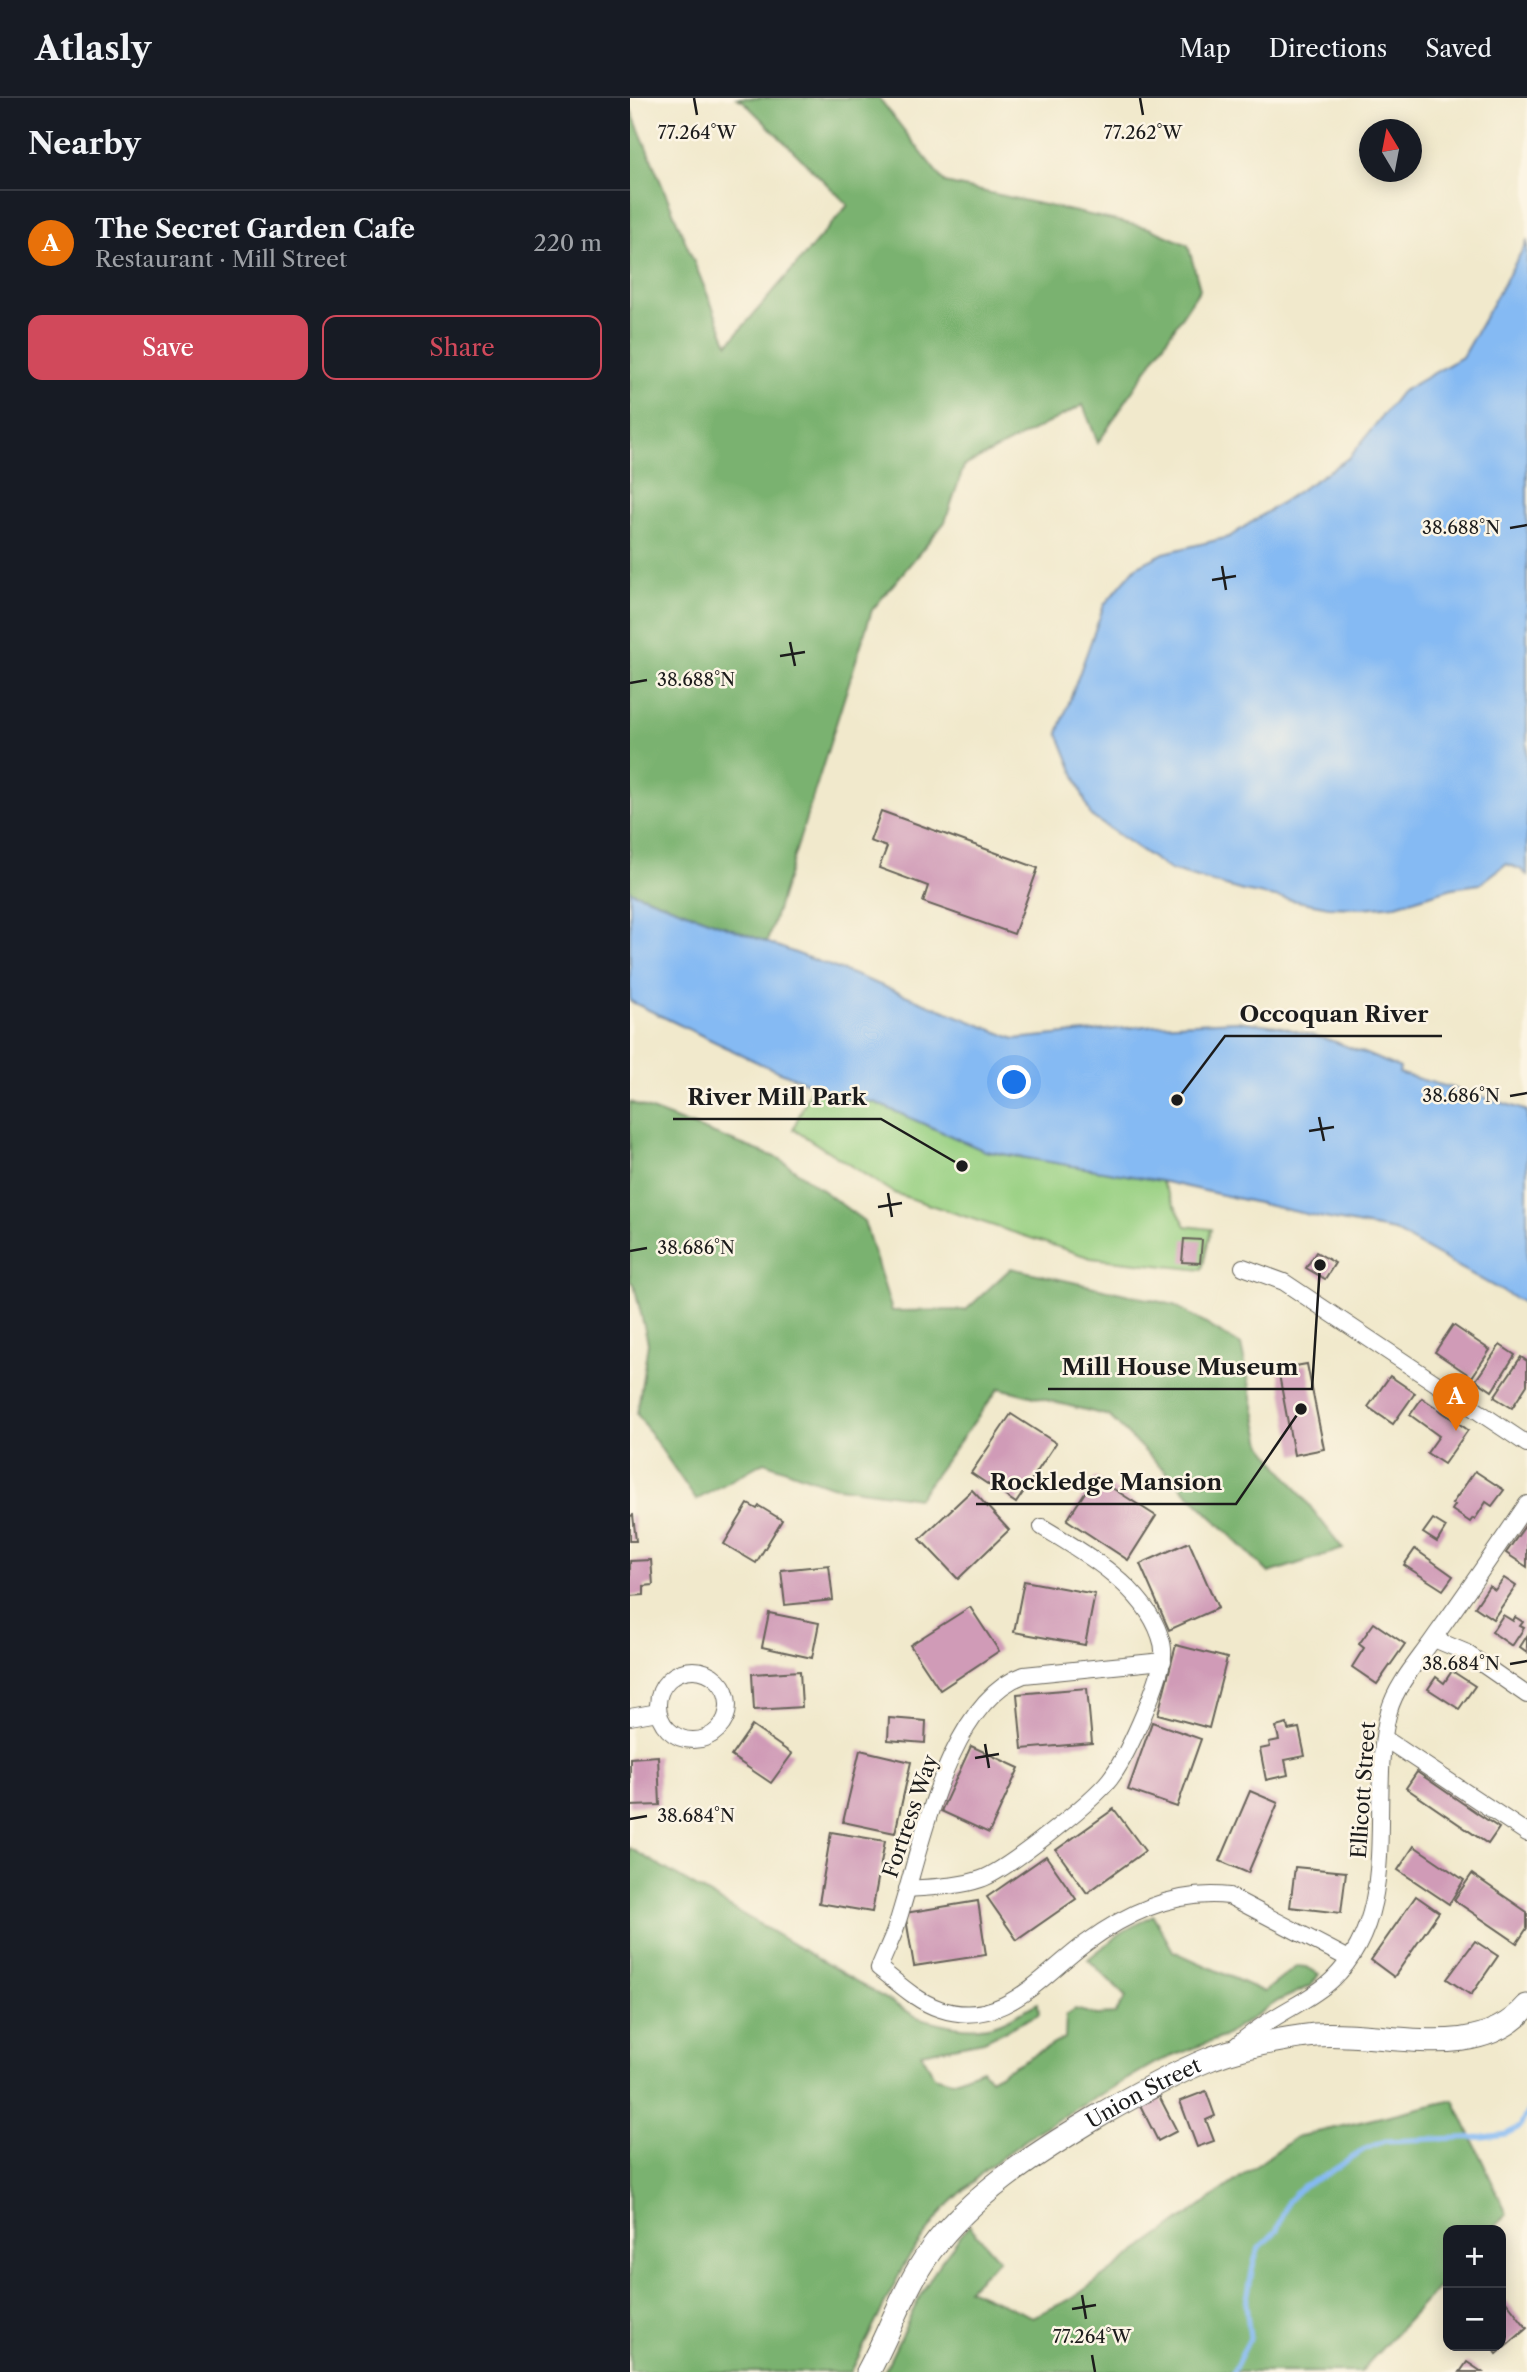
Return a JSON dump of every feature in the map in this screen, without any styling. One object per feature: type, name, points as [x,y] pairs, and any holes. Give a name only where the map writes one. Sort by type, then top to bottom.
[{"type":"street","points":[[1243,1267],[1284,1282],[1527,1444]]},
{"type":"street","name":"Ellicott Street","points":[[1226,2054],[1253,2031],[1316,1993],[1332,1979],[1349,1959],[1364,1932],[1373,1908],[1377,1882],[1384,1738],[1390,1710],[1397,1693],[1527,1504]]},
{"type":"street","points":[[907,1889],[980,1880],[996,1872],[1098,1793],[1112,1777],[1122,1759],[1151,1694],[1163,1661],[1160,1636],[1135,1592],[1117,1576],[1042,1527]]},
{"type":"street","points":[[1434,1639],[1465,1652],[1527,1695]]},
{"type":"street","name":"Fortress Way","points":[[1163,1661],[1024,1675],[1009,1680],[979,1710],[940,1780],[893,1934],[878,1968],[922,2001],[941,2010],[981,2014],[1015,2001],[1086,1943],[1126,1918],[1168,1900],[1207,1894],[1228,1896],[1349,1959]]},
{"type":"street","points":[[689,1670],[701,1671],[715,1678],[727,1696],[725,1718],[711,1735],[701,1739],[679,1738],[669,1732],[658,1712],[661,1689],[678,1673],[689,1670]]},
{"type":"street","points":[[630,1717],[658,1712]]},
{"type":"street","points":[[1384,1738],[1527,1833]]},
{"type":"street","name":"Union Street","points":[[868,2372],[911,2283],[947,2230],[972,2204],[1024,2164],[1104,2113],[1170,2077],[1226,2054],[1266,2043],[1317,2035],[1351,2034],[1433,2041],[1458,2040],[1490,2031],[1510,2021],[1527,2006]]},
{"type":"green space","points":[[737,98],[879,98],[945,183],[1149,228],[1188,245],[1200,289],[1098,443],[1083,405],[964,466],[945,522],[872,610],[767,942],[630,891],[630,108],[728,344],[848,205]]},
{"type":"green space","points":[[813,1084],[844,1098],[874,1102],[985,1151],[1161,1181],[1186,1226],[1211,1229],[1202,1270],[1091,1258],[894,1193],[793,1129]]},
{"type":"green space","points":[[630,1102],[780,1159],[864,1221],[892,1311],[966,1310],[1011,1268],[1174,1305],[1241,1345],[1262,1444],[1343,1549],[1269,1573],[1109,1416],[999,1388],[918,1498],[831,1486],[764,1462],[696,1500],[637,1414],[648,1343],[634,1285],[630,1281]]},
{"type":"green space","points":[[630,1848],[917,2017],[957,2026],[988,2026],[1038,2003],[1039,2014],[984,2041],[921,2053],[934,2076],[952,2081],[982,2069],[990,2079],[1065,2038],[1066,2015],[1075,2009],[1097,2015],[1115,2014],[1126,1997],[1088,1959],[1121,1933],[1153,1915],[1173,1951],[1264,1992],[1297,1966],[1306,1967],[1319,1974],[1311,1986],[1278,2001],[1223,2037],[1157,2062],[1038,2131],[986,2169],[943,2210],[905,2263],[851,2372],[630,2372]]},
{"type":"green space","points":[[1454,2100],[1507,2214],[1497,2225],[1443,2225],[1443,2282],[1360,2372],[884,2372],[920,2296],[939,2264],[969,2225],[999,2260],[968,2289],[1033,2317],[1073,2298],[1296,2137]]},
{"type":"water","points":[[1527,242],[1527,875],[1506,864],[1480,884],[1453,888],[1396,905],[1362,908],[1329,907],[1243,891],[1170,870],[1091,816],[1058,733],[1104,605],[1136,567],[1164,553],[1229,537],[1350,457],[1401,392],[1462,357]]},
{"type":"water","points":[[630,891],[865,979],[1015,1039],[1156,1025],[1236,1021],[1278,1026],[1336,1042],[1398,1067],[1399,1073],[1527,1111],[1527,1305],[1394,1231],[1161,1181],[985,1151],[874,1102],[844,1098],[761,1064],[630,1001]]},
{"type":"building","points":[[881,811],[1038,868],[1014,934],[923,902],[928,886],[879,868],[887,847],[870,841]]},
{"type":"building","points":[[1184,1239],[1202,1240],[1200,1263],[1182,1262]]},
{"type":"building","points":[[1316,1252],[1335,1263],[1325,1279],[1306,1268]]},
{"type":"building","points":[[1453,1325],[1490,1350],[1472,1377],[1435,1352]]},
{"type":"building","points":[[1500,1345],[1515,1355],[1492,1391],[1476,1380]]},
{"type":"building","points":[[1521,1357],[1527,1361],[1527,1385],[1512,1408],[1494,1397]]},
{"type":"building","points":[[1307,1364],[1324,1449],[1294,1455],[1278,1369]]},
{"type":"building","points":[[1390,1376],[1415,1393],[1393,1424],[1368,1407]]},
{"type":"building","points":[[1422,1398],[1468,1430],[1444,1464],[1427,1453],[1439,1436],[1410,1415]]},
{"type":"building","points":[[1011,1414],[1056,1443],[1016,1503],[971,1473]]},
{"type":"building","points":[[1475,1471],[1504,1490],[1492,1506],[1486,1502],[1470,1522],[1452,1510],[1455,1505],[1452,1504]]},
{"type":"building","points":[[1095,1477],[1156,1516],[1128,1560],[1067,1520]]},
{"type":"building","points":[[972,1490],[1009,1530],[958,1579],[920,1539]]},
{"type":"building","points":[[748,1504],[757,1509],[759,1506],[782,1520],[756,1563],[724,1544]]},
{"type":"building","points":[[633,1515],[636,1541],[630,1541],[630,1516]]},
{"type":"building","points":[[1433,1519],[1446,1527],[1437,1542],[1423,1533]]},
{"type":"building","points":[[1527,1523],[1527,1567],[1506,1553]]},
{"type":"building","points":[[1189,1542],[1218,1608],[1169,1630],[1140,1564]]},
{"type":"building","points":[[1415,1549],[1453,1576],[1443,1590],[1404,1565]]},
{"type":"building","points":[[651,1560],[653,1585],[644,1586],[644,1595],[630,1596],[630,1561]]},
{"type":"building","points":[[829,1565],[833,1600],[785,1605],[781,1570]]},
{"type":"building","points":[[1504,1578],[1516,1586],[1493,1619],[1475,1607],[1489,1586],[1495,1590]]},
{"type":"building","points":[[1024,1581],[1095,1594],[1085,1645],[1014,1632]]},
{"type":"building","points":[[970,1607],[999,1651],[940,1690],[910,1645]]},
{"type":"building","points":[[769,1613],[819,1623],[812,1658],[762,1647]]},
{"type":"building","points":[[1503,1615],[1513,1621],[1515,1617],[1523,1622],[1520,1626],[1524,1628],[1512,1646],[1492,1632]]},
{"type":"building","points":[[1374,1623],[1405,1644],[1377,1684],[1352,1667],[1364,1648],[1359,1644]]},
{"type":"building","points":[[1527,1636],[1527,1652],[1520,1647]]},
{"type":"building","points":[[1176,1645],[1227,1658],[1209,1728],[1158,1714]]},
{"type":"building","points":[[800,1671],[802,1707],[754,1710],[752,1674]]},
{"type":"building","points":[[1452,1671],[1475,1686],[1459,1709],[1428,1689],[1436,1677],[1444,1683]]},
{"type":"building","points":[[1087,1688],[1092,1743],[1022,1749],[1017,1694]]},
{"type":"building","points":[[889,1718],[926,1721],[925,1743],[888,1740]]},
{"type":"building","points":[[1152,1722],[1201,1739],[1177,1807],[1128,1790]]},
{"type":"building","points":[[1287,1724],[1288,1730],[1299,1728],[1305,1756],[1285,1760],[1288,1775],[1266,1780],[1260,1749],[1270,1747],[1269,1742],[1279,1740],[1276,1727]]},
{"type":"building","points":[[752,1726],[792,1754],[771,1783],[731,1756]]},
{"type":"building","points":[[971,1746],[1019,1768],[989,1833],[941,1811]]},
{"type":"building","points":[[860,1750],[911,1762],[895,1833],[843,1822]]},
{"type":"building","points":[[658,1756],[660,1805],[630,1806],[630,1758]]},
{"type":"building","points":[[1417,1772],[1499,1828],[1488,1844],[1406,1788]]},
{"type":"building","points":[[1250,1791],[1278,1803],[1248,1873],[1220,1861]]},
{"type":"building","points":[[1114,1809],[1145,1851],[1087,1893],[1056,1850]]},
{"type":"building","points":[[831,1832],[885,1841],[872,1912],[819,1903]]},
{"type":"building","points":[[1414,1846],[1464,1880],[1449,1904],[1398,1870]]},
{"type":"building","points":[[1046,1856],[1076,1899],[1017,1940],[987,1897]]},
{"type":"building","points":[[1295,1867],[1346,1872],[1341,1913],[1290,1907]]},
{"type":"building","points":[[1472,1874],[1527,1912],[1527,1928],[1517,1943],[1454,1900]]},
{"type":"building","points":[[1416,1896],[1439,1912],[1394,1977],[1371,1960]]},
{"type":"building","points":[[978,1901],[986,1955],[914,1966],[905,1913]]},
{"type":"building","points":[[1475,1941],[1498,1956],[1471,1995],[1447,1979]]},
{"type":"building","points":[[1206,2091],[1215,2116],[1206,2120],[1214,2141],[1197,2147],[1180,2101]]},
{"type":"building","points":[[1159,2096],[1177,2131],[1158,2141],[1140,2105]]},
{"type":"building","points":[[1506,2301],[1527,2328],[1506,2346]]},
{"type":"building","points":[[1467,2362],[1482,2372],[1460,2372]]},
{"type":"waterway","points":[[1233,2372],[1250,2338],[1246,2304],[1254,2261],[1259,2248],[1277,2230],[1288,2201],[1304,2185],[1324,2176],[1365,2149],[1385,2141],[1506,2134],[1520,2127],[1527,2112]]},
{"type":"place","name":"Occoquan River","points":[[1177,1100]]},
{"type":"place","name":"River Mill Park","points":[[962,1166]]},
{"type":"place","name":"Mill House Museum","points":[[1320,1265]]},
{"type":"place","name":"Rockledge Mansion","points":[[1301,1409]]},
{"type":"place","name":"The Secret Garden Cafe","points":[[1456,1431]]}]
